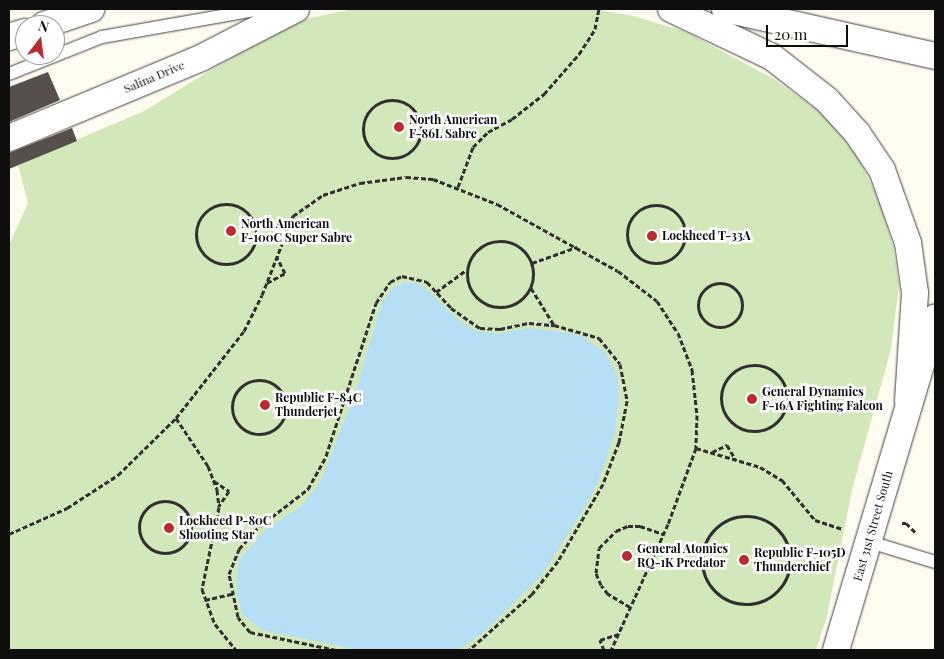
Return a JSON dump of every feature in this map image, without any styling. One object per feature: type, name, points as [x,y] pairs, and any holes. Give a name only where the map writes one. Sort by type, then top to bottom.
[{"type":"street","points":[[65,18],[91,9]]},
{"type":"street","name":"Salina Drive","points":[[9,138],[200,58],[296,9]]},
{"type":"street","name":"East 31st Street South","points":[[671,9],[772,57],[827,100],[857,133],[882,170],[908,243],[915,292],[908,401]]},
{"type":"street","points":[[725,9],[935,56]]},
{"type":"street","name":"East 31st Street South","points":[[836,650],[872,534],[908,401],[935,317]]},
{"type":"street","points":[[908,401],[935,346]]},
{"type":"lane","points":[[9,74],[102,37],[261,9]]},
{"type":"lane","points":[[872,534],[935,562]]},
{"type":"path","points":[[458,187],[474,147],[488,132],[512,119],[544,94],[579,54],[595,29],[599,9]]},
{"type":"path","points":[[389,100],[398,100],[415,110],[422,129],[414,148],[397,158],[387,157],[371,148],[363,132],[367,114],[373,107],[389,100]]},
{"type":"path","points":[[9,534],[67,508],[118,475],[176,418],[244,330],[267,283],[293,216],[324,195],[360,183],[406,177],[458,187],[577,247],[618,271],[657,301],[678,333],[692,370],[697,415],[696,448],[663,534],[611,650]]},
{"type":"path","points":[[232,204],[250,215],[256,235],[248,254],[229,264],[219,263],[203,253],[195,236],[200,218],[206,210],[214,206],[232,204]]},
{"type":"path","points":[[653,205],[662,206],[679,216],[685,235],[678,254],[661,263],[650,263],[635,254],[630,246],[627,229],[636,213],[653,205]]},
{"type":"path","points":[[436,292],[466,270],[477,250],[498,241],[519,246],[532,263],[530,287],[520,300],[511,305],[490,306],[472,292],[466,270]]},
{"type":"path","points":[[532,263],[577,247]]},
{"type":"path","points":[[267,283],[285,273],[276,256]]},
{"type":"path","points":[[336,650],[250,632],[238,617],[229,574],[239,549],[260,526],[308,489],[326,456],[382,291],[390,282],[402,276],[417,277],[436,292],[451,308],[480,328],[500,329],[529,323],[554,325],[599,338],[620,364],[627,401],[619,442],[603,484],[558,561],[532,594],[469,650]]},
{"type":"path","points":[[724,284],[737,292],[742,306],[736,320],[724,327],[704,320],[698,301],[705,290],[724,284]]},
{"type":"path","points":[[530,287],[554,325]]},
{"type":"path","points":[[750,364],[772,369],[780,377],[788,396],[784,411],[776,424],[766,430],[746,430],[727,418],[720,396],[730,375],[750,364]]},
{"type":"path","points":[[258,380],[268,381],[282,391],[287,407],[286,416],[276,430],[260,435],[251,434],[236,422],[231,404],[240,387],[258,380]]},
{"type":"path","points":[[176,418],[208,466],[214,480],[219,507]]},
{"type":"path","points":[[712,452],[727,444],[735,459]]},
{"type":"path","points":[[696,448],[760,467],[782,480],[815,520],[841,529],[872,534],[906,523],[912,531],[922,535]]},
{"type":"path","points":[[214,480],[230,491],[219,507],[205,566],[202,589],[215,624],[236,650]]},
{"type":"path","points":[[163,501],[172,502],[186,511],[191,534],[182,548],[175,552],[158,553],[144,542],[139,525],[147,509],[163,501]]},
{"type":"path","points":[[731,518],[759,518],[772,524],[783,536],[790,550],[790,565],[786,580],[777,592],[764,601],[749,605],[734,603],[711,587],[701,562],[703,548],[719,525],[731,518]]},
{"type":"path","points":[[630,607],[608,594],[600,585],[596,573],[599,548],[616,531],[628,526],[640,526],[663,534]]},
{"type":"path","points":[[205,600],[232,594]]},
{"type":"path","points":[[604,650],[600,640],[618,634]]},
{"type":"green space","points":[[353,9],[593,9],[634,16],[686,32],[774,79],[823,114],[858,156],[879,201],[893,246],[899,285],[891,349],[852,490],[827,616],[816,650],[9,650],[9,245],[28,203],[18,165],[144,111],[290,22]]},
{"type":"water","points":[[404,282],[417,283],[429,291],[458,320],[477,331],[499,334],[526,328],[569,333],[584,337],[606,353],[618,377],[619,400],[614,436],[598,482],[587,504],[542,575],[485,631],[459,650],[359,650],[262,630],[243,615],[236,591],[239,560],[265,530],[300,507],[320,483],[356,391],[381,305],[392,288]]},
{"type":"building","points":[[48,72],[60,100],[9,122],[9,87]]},
{"type":"building","points":[[72,128],[77,141],[9,169],[9,153]]},
{"type":"place","name":"North American F-86L Sabre","points":[[399,127]]},
{"type":"place","name":"North American F-100C Super Sabre","points":[[231,231]]},
{"type":"place","name":"Lockheed T-33A","points":[[652,236]]},
{"type":"place","name":"General Dynamics F-16A Fighting Falcon","points":[[752,399]]},
{"type":"place","name":"Republic F-84C Thunderjet","points":[[265,405]]},
{"type":"place","name":"Lockheed P-80C Shooting Star","points":[[169,528]]},
{"type":"place","name":"General Atomics RQ-1K Predator","points":[[627,556]]},
{"type":"place","name":"Republic F-105D Thunderchief","points":[[744,560]]}]
